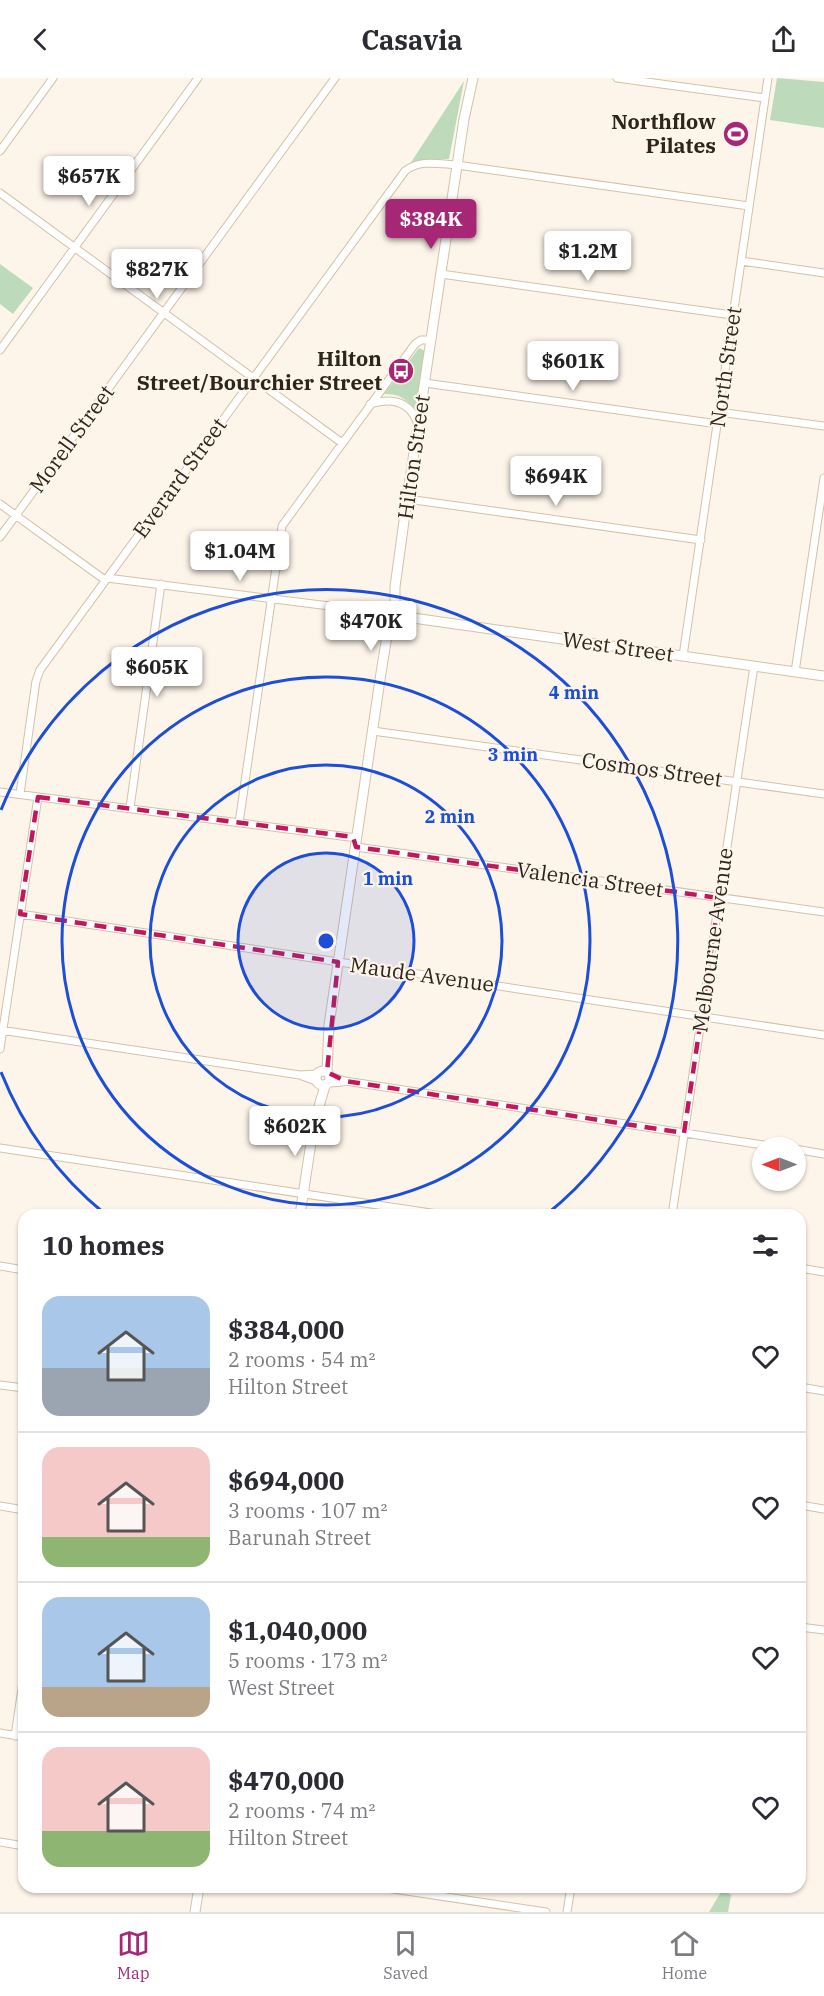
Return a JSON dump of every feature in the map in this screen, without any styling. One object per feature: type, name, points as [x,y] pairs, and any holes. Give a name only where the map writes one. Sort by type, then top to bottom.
[{"type":"street","points":[[0,151],[53,78]]},
{"type":"street","points":[[0,350],[198,78]]},
{"type":"street","name":"Morell Street","points":[[0,537],[335,78]]},
{"type":"street","name":"Hilton Street","points":[[301,1209],[323,1078],[338,962],[457,165],[473,78]]},
{"type":"street","points":[[617,78],[765,98]]},
{"type":"street","name":"North Street","points":[[684,656],[768,78]]},
{"type":"street","name":"Everard Street","points":[[20,794],[37,675],[405,171],[412,165],[422,163],[457,165],[749,206]]},
{"type":"street","points":[[0,193],[342,443]]},
{"type":"street","points":[[741,261],[824,273]]},
{"type":"street","points":[[441,274],[732,315]]},
{"type":"street","points":[[239,823],[282,526],[415,344],[420,340],[431,340]]},
{"type":"street","points":[[425,383],[718,424]]},
{"type":"street","points":[[370,404],[385,400],[398,401],[413,412],[418,424]]},
{"type":"street","points":[[718,412],[824,426]]},
{"type":"street","points":[[795,672],[824,478]]},
{"type":"street","points":[[407,499],[701,540]]},
{"type":"street","name":"West Street","points":[[0,504],[106,579],[161,584],[369,612],[824,676]]},
{"type":"street","points":[[130,808],[161,584]]},
{"type":"street","name":"Melbourne Avenue","points":[[673,1209],[754,666]]},
{"type":"street","name":"Cosmos Street","points":[[373,731],[824,794]]},
{"type":"street","name":"Valencia Street","points":[[0,792],[239,823],[719,898],[824,912]]},
{"type":"street","points":[[0,1049],[1,1030],[38,797]]},
{"type":"street","name":"Maude Avenue","points":[[20,914],[824,1035]]},
{"type":"street","points":[[1,1030],[752,1143]]},
{"type":"street","points":[[0,1148],[404,1209]]},
{"type":"street","points":[[806,1151],[824,1154]]},
{"type":"street","points":[[0,1266],[18,1269]]},
{"type":"street","points":[[806,1269],[824,1272]]},
{"type":"street","points":[[0,1385],[18,1387]]},
{"type":"street","points":[[806,1388],[824,1391]]},
{"type":"street","points":[[0,1506],[18,1509]]},
{"type":"street","points":[[806,1506],[824,1509]]},
{"type":"street","points":[[806,1628],[824,1630]]},
{"type":"street","points":[[15,1736],[18,1716]]},
{"type":"street","points":[[0,1733],[18,1736]]},
{"type":"street","points":[[0,1842],[18,1845]]},
{"type":"street","points":[[195,1912],[198,1893]]},
{"type":"street","points":[[420,1893],[546,1912]]},
{"type":"street","points":[[570,1912],[571,1893]]},
{"type":"highlighted area","points":[[38,797],[353,837],[356,847],[719,898],[684,1133],[345,1081],[327,1072],[338,962],[20,914]]},
{"type":"green space","points":[[777,78],[824,82],[824,128],[770,120]]},
{"type":"green space","points":[[464,81],[449,159],[433,159],[410,164]]},
{"type":"green space","points":[[0,264],[33,288],[13,314],[0,304]]},
{"type":"green space","points":[[419,348],[425,351],[415,409],[401,397],[384,394]]},
{"type":"green space","points":[[720,1893],[731,1895],[728,1912],[709,1912]]},
{"type":"place","name":"Northflow Pilates","points":[[736,134]]},
{"type":"place","name":"Hilton Street/Bourchier Street","points":[[401,371]]}]
